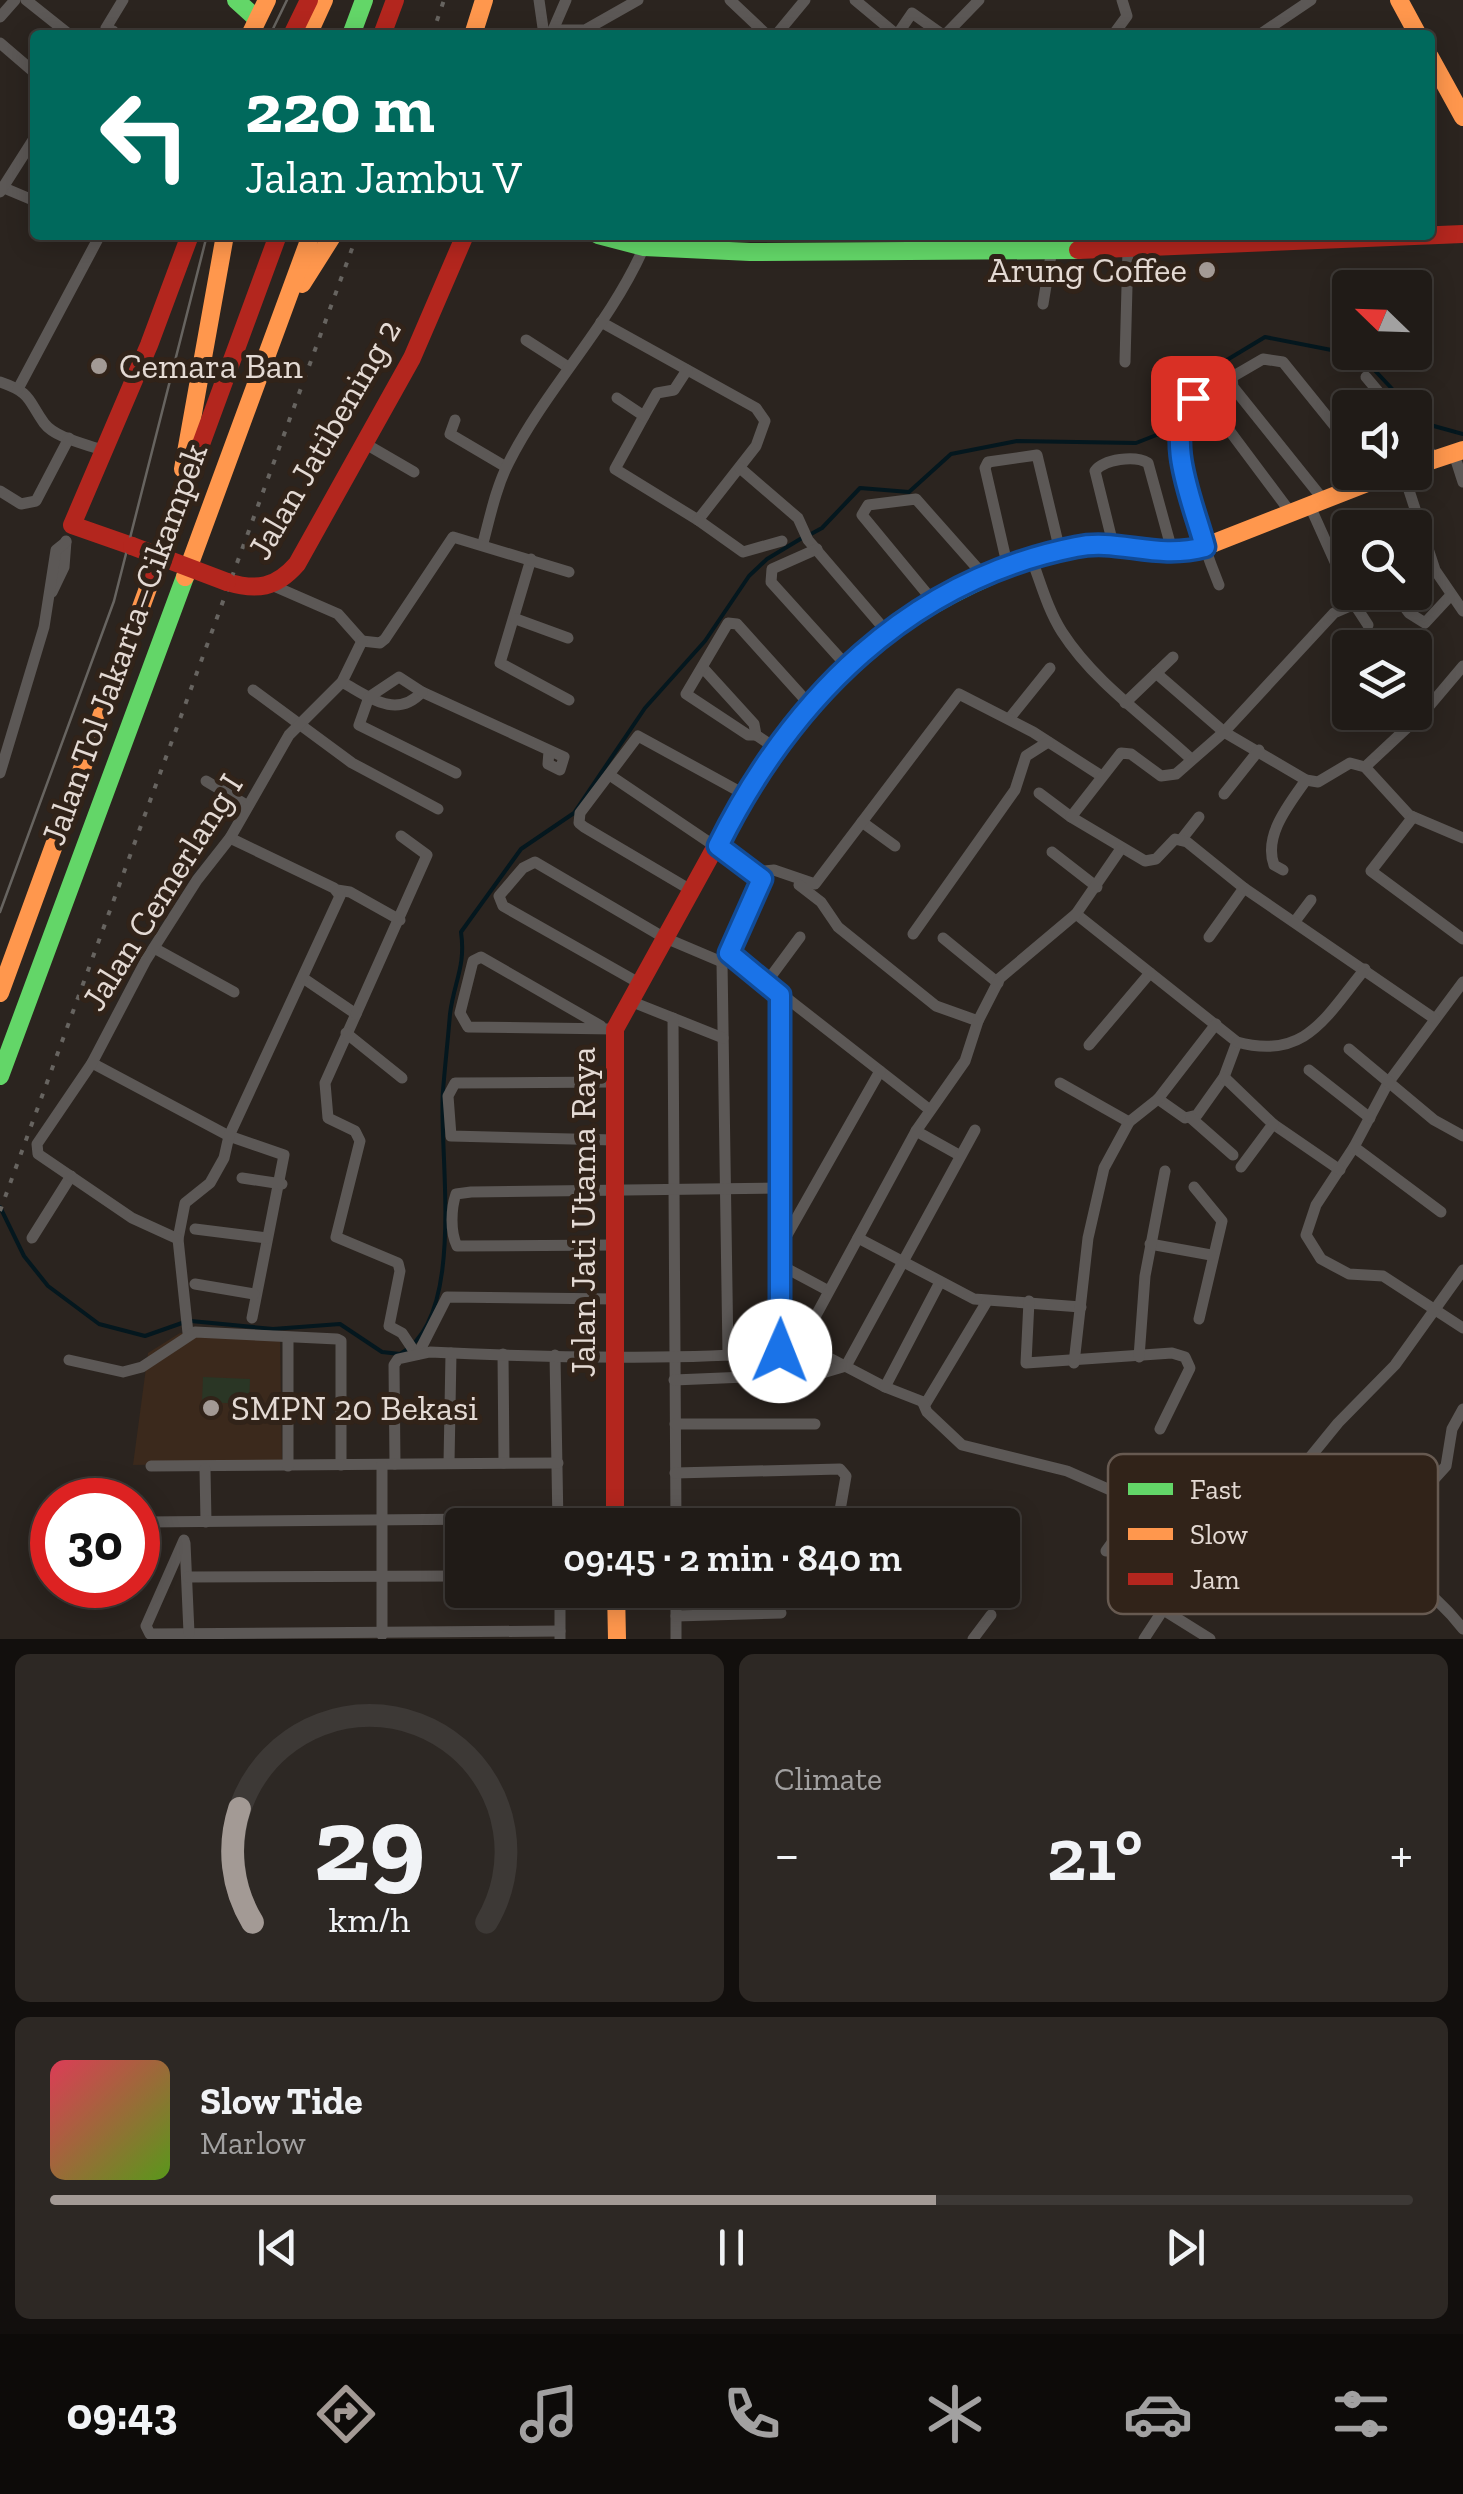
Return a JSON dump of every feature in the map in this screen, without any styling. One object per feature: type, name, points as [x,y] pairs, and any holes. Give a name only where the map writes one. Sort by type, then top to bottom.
[{"type":"main road","points":[[236,0],[254,27]]},
{"type":"main road","points":[[254,27],[267,0]]},
{"type":"main road","points":[[294,30],[309,0]]},
{"type":"main road","points":[[310,30],[324,0]]},
{"type":"main road","points":[[353,30],[364,0]]},
{"type":"main road","points":[[384,30],[395,0]]},
{"type":"main road","points":[[473,30],[481,0]]},
{"type":"main road","points":[[1403,2],[1416,30]]},
{"type":"main road","points":[[1435,65],[1463,117]]},
{"type":"main road","points":[[1435,235],[1463,234]]},
{"type":"main road","points":[[74,532],[102,450],[158,333],[188,240]]},
{"type":"main road","points":[[173,526],[224,240]]},
{"type":"main road","points":[[212,314],[234,240]]},
{"type":"main road","name":"Jalan Tol Jakarta–Cikampek","points":[[0,993],[276,240]]},
{"type":"main road","name":"Jalan Tol Jakarta–Cikampek","points":[[0,1076],[308,240]]},
{"type":"main road","points":[[282,317],[330,240]]},
{"type":"main road","name":"Jalan Jatibening 2","points":[[74,532],[256,590],[276,586],[297,564],[430,321],[462,240]]},
{"type":"main road","points":[[638,242],[1063,244],[1128,250],[1337,240]]},
{"type":"main road","name":"Jalan Jati Utama Raya","points":[[615,1508],[614,1082],[608,1028],[630,1001],[689,889],[774,747],[846,665],[886,631],[933,601],[1008,568],[1077,546],[1173,554],[1205,547],[1344,490]]},
{"type":"main road","points":[[616,1608],[616,1639]]},
{"type":"street","points":[[0,18],[14,0]]},
{"type":"street","points":[[26,0],[64,30]]},
{"type":"street","points":[[113,30],[106,28],[122,0]]},
{"type":"street","points":[[539,0],[547,30]]},
{"type":"street","points":[[550,30],[566,0]]},
{"type":"street","points":[[585,30],[638,0]]},
{"type":"street","points":[[730,0],[761,30]]},
{"type":"street","points":[[780,30],[804,0]]},
{"type":"street","points":[[855,0],[891,30]]},
{"type":"street","points":[[949,30],[978,0]]},
{"type":"street","points":[[1116,30],[1127,16],[1122,0]]},
{"type":"street","points":[[1279,29],[1311,0]]},
{"type":"street","points":[[901,30],[912,14],[936,30]]},
{"type":"street","points":[[0,43],[30,69]]},
{"type":"street","points":[[30,145],[1,190],[30,199]]},
{"type":"street","points":[[18,389],[97,240]]},
{"type":"street","points":[[482,543],[506,467],[601,322],[638,242]]},
{"type":"street","points":[[1043,304],[1063,244]]},
{"type":"street","points":[[1125,362],[1128,250]]},
{"type":"street","points":[[601,322],[765,416],[756,446],[698,520]]},
{"type":"street","points":[[526,340],[568,367]]},
{"type":"street","points":[[1332,421],[1290,366],[1268,358],[1237,372],[1233,388],[1316,501],[1332,545]]},
{"type":"street","points":[[687,370],[674,390],[658,392],[615,468],[743,552],[782,540]]},
{"type":"street","points":[[1366,376],[1377,390]]},
{"type":"street","points":[[0,382],[33,399],[44,422],[69,438],[102,450]]},
{"type":"street","points":[[1219,585],[1205,547],[1179,434],[1184,411],[1193,398],[1198,396],[1211,406],[1291,513]]},
{"type":"street","points":[[617,398],[644,416]]},
{"type":"street","points":[[456,420],[450,434],[506,467]]},
{"type":"street","points":[[0,491],[21,504],[36,500],[69,438]]},
{"type":"street","points":[[364,443],[414,472]]},
{"type":"street","points":[[1008,568],[985,468],[988,462],[1033,454],[1039,460],[1060,551]]},
{"type":"street","points":[[1451,454],[1463,482]]},
{"type":"street","points":[[1114,548],[1095,471],[1102,464],[1139,458],[1148,462],[1173,554]]},
{"type":"street","points":[[740,468],[810,539],[886,631]]},
{"type":"street","points":[[1409,490],[1435,570],[1463,611]]},
{"type":"street","points":[[933,601],[862,513],[877,500],[920,502],[986,578]]},
{"type":"street","points":[[0,774],[52,592],[48,586],[56,550],[74,532]]},
{"type":"street","points":[[276,586],[338,614],[362,641],[380,643],[452,536],[569,572]]},
{"type":"street","points":[[810,539],[772,569],[771,582],[846,665]]},
{"type":"street","points":[[531,559],[500,664],[569,700]]},
{"type":"street","points":[[1032,560],[1064,635],[1124,703],[1190,758]]},
{"type":"street","points":[[1406,610],[1424,623],[1451,595]]},
{"type":"street","points":[[1072,818],[1100,775],[1121,753],[1131,754],[1161,776],[1176,774],[1224,732],[1322,624],[1342,610]]},
{"type":"street","points":[[1358,610],[1368,625]]},
{"type":"street","points":[[516,619],[568,638]]},
{"type":"street","points":[[774,747],[756,735],[748,735],[686,694],[728,623],[737,624],[810,705]]},
{"type":"street","name":"Jalan Cemerlang I","points":[[282,1184],[284,1154],[229,1136],[92,1063],[154,948],[230,838],[298,725],[342,682],[362,641]]},
{"type":"street","points":[[1124,703],[1173,658]]},
{"type":"street","points":[[1156,673],[1224,732],[1306,780],[1318,782],[1339,766],[1365,766],[1425,711],[1463,666]]},
{"type":"street","points":[[703,668],[754,724],[756,735]]},
{"type":"street","points":[[1009,719],[1050,668]]},
{"type":"street","points":[[456,774],[360,727],[369,697],[400,676],[422,692],[549,751]]},
{"type":"street","points":[[342,682],[385,706],[399,706],[422,692]]},
{"type":"street","points":[[253,690],[352,762],[438,809]]},
{"type":"street","points":[[758,872],[774,870],[815,884],[959,694],[1009,719],[1100,775]]},
{"type":"street","points":[[689,889],[578,824],[580,813],[638,736],[744,794]]},
{"type":"street","points":[[913,934],[1016,790],[1026,756],[1048,742]]},
{"type":"street","points":[[1224,794],[1259,750]]},
{"type":"street","points":[[1365,766],[1413,817],[1463,838]]},
{"type":"street","points":[[610,776],[762,878],[760,890],[725,958],[722,1038],[728,1190],[728,1355]]},
{"type":"street","points":[[1284,870],[1274,864],[1271,846],[1284,812],[1306,780]]},
{"type":"street","points":[[206,781],[248,806]]},
{"type":"street","points":[[1038,793],[1120,850],[1151,861],[1170,842],[1181,840],[1199,817]]},
{"type":"street","points":[[1413,817],[1371,871],[1463,939]]},
{"type":"street","points":[[862,822],[895,846]]},
{"type":"street","points":[[401,836],[427,855],[325,1083],[328,1118],[354,1131],[360,1141],[336,1237],[398,1263],[400,1271],[389,1326],[412,1352],[555,1356],[728,1355],[780,1351],[801,1343],[916,1131],[965,1061],[978,1021],[998,983],[1012,964],[1076,914],[1120,850]]},
{"type":"street","points":[[230,838],[337,890],[350,892],[400,920]]},
{"type":"street","points":[[1181,840],[1435,1019]]},
{"type":"street","points":[[1052,852],[1097,887]]},
{"type":"street","points":[[638,983],[503,906],[499,896],[523,868],[535,862],[544,866],[663,937],[725,958],[766,983],[930,1110]]},
{"type":"street","points":[[798,881],[800,888],[821,902],[838,927],[936,1006],[978,1021]]},
{"type":"street","points":[[1209,937],[1244,888]]},
{"type":"street","points":[[70,1360],[123,1372],[160,1356],[186,1323],[178,1240],[185,1203],[210,1183],[339,904],[337,890]]},
{"type":"street","points":[[1296,920],[1312,900]]},
{"type":"street","points":[[1076,914],[1237,1042],[1276,1049],[1301,1040],[1365,969]]},
{"type":"street","points":[[766,983],[800,937]]},
{"type":"street","points":[[943,938],[998,983]]},
{"type":"street","points":[[154,948],[234,992]]},
{"type":"street","points":[[482,956],[608,1028],[468,1027],[460,1013],[473,961],[482,956]]},
{"type":"street","points":[[1089,1045],[1150,973]]},
{"type":"street","points":[[303,978],[356,1014]]},
{"type":"street","points":[[1463,982],[1388,1083],[1354,1148],[1316,1204],[1306,1230],[1307,1241],[1320,1259],[1341,1270],[1384,1276],[1463,1328]]},
{"type":"street","points":[[780,995],[780,1351]]},
{"type":"street","points":[[630,1001],[722,1038]]},
{"type":"street","points":[[672,1018],[676,1508]]},
{"type":"street","points":[[1074,1363],[1096,1196],[1114,1144],[1146,1104],[1158,1099],[1216,1024]]},
{"type":"street","points":[[346,1033],[402,1078]]},
{"type":"street","points":[[1188,1118],[1224,1077],[1237,1042]]},
{"type":"street","points":[[1350,1049],[1388,1083],[1463,1136]]},
{"type":"street","points":[[92,1063],[37,1144],[38,1154],[132,1218],[178,1240]]},
{"type":"street","points":[[1309,1070],[1370,1118]]},
{"type":"street","points":[[780,1245],[880,1071]]},
{"type":"street","points":[[1224,1077],[1273,1124],[1340,1170]]},
{"type":"street","points":[[614,1082],[456,1083],[448,1096],[451,1136],[614,1140]]},
{"type":"street","points":[[1060,1083],[1129,1122]]},
{"type":"street","points":[[1158,1099],[1233,1155]]},
{"type":"street","points":[[1242,1167],[1273,1124]]},
{"type":"street","points":[[674,1380],[818,1374],[846,1366],[900,1260],[975,1130]]},
{"type":"street","points":[[916,1131],[959,1155]]},
{"type":"street","points":[[1354,1148],[1441,1212]]},
{"type":"street","points":[[1139,1357],[1150,1244],[1165,1170]]},
{"type":"street","points":[[32,1238],[71,1176]]},
{"type":"street","points":[[242,1178],[282,1184],[254,1294],[252,1318]]},
{"type":"street","points":[[1194,1187],[1222,1221],[1199,1319]]},
{"type":"street","points":[[614,1245],[465,1248],[454,1239],[454,1200],[471,1192],[781,1188]]},
{"type":"street","points":[[195,1229],[267,1238]]},
{"type":"street","points":[[858,1238],[986,1303],[1029,1301],[1081,1307]]},
{"type":"street","points":[[1150,1244],[1211,1255]]},
{"type":"street","points":[[782,1266],[827,1290]]},
{"type":"street","points":[[1313,1454],[1395,1365],[1463,1270]]},
{"type":"street","points":[[885,1388],[940,1282]]},
{"type":"street","points":[[195,1284],[254,1294]]},
{"type":"street","points":[[382,1635],[380,1523],[394,1365],[412,1352],[447,1297],[615,1298]]},
{"type":"street","points":[[1029,1301],[1024,1361],[1074,1363],[1180,1354],[1190,1368],[1160,1428]]},
{"type":"street","points":[[925,1403],[986,1303]]},
{"type":"street","points":[[186,1323],[288,1340],[312,1337],[341,1342],[341,1465]]},
{"type":"street","points":[[288,1340],[288,1466]]},
{"type":"street","points":[[801,1343],[885,1388],[925,1403],[946,1432],[976,1450],[995,1450],[1068,1471],[1108,1489]]},
{"type":"street","points":[[449,1463],[451,1353]]},
{"type":"street","points":[[502,1354],[504,1463]]},
{"type":"street","points":[[555,1356],[558,1508]]},
{"type":"street","points":[[1438,1475],[1446,1466],[1452,1429],[1463,1409]]},
{"type":"street","points":[[675,1424],[815,1424]]},
{"type":"street","points":[[150,1466],[205,1469],[558,1463]]},
{"type":"street","points":[[205,1469],[206,1522]]},
{"type":"street","points":[[675,1474],[840,1469],[846,1476],[840,1508]]},
{"type":"street","points":[[160,1522],[445,1523]]},
{"type":"street","points":[[184,1522],[197,1635]]},
{"type":"street","points":[[184,1540],[146,1626],[150,1634],[560,1635],[560,1608]]},
{"type":"street","points":[[188,1577],[445,1576]]},
{"type":"street","points":[[1438,1601],[1463,1628]]},
{"type":"street","points":[[676,1608],[676,1639]]},
{"type":"street","points":[[676,1616],[782,1613]]},
{"type":"street","points":[[1144,1639],[1159,1614]]},
{"type":"street","points":[[1170,1614],[1210,1639]]},
{"type":"street","points":[[973,1639],[991,1615]]},
{"type":"shaded area","name":"SMPN 20 Bekasi","points":[[180,1333],[280,1339],[282,1463],[133,1465],[148,1353]]},
{"type":"green space","points":[[203,1377],[250,1379],[249,1404],[202,1402]]},
{"type":"waterway","points":[[811,534],[822,528],[860,488],[909,492],[951,454],[1017,441],[1136,443],[1159,434],[1197,378],[1265,337],[1352,354],[1366,361],[1393,390]]},
{"type":"waterway","points":[[1432,425],[1463,434]]},
{"type":"waterway","points":[[191,1321],[273,1329],[340,1324],[382,1352],[400,1354],[421,1335],[435,1306],[442,1271],[443,1091],[450,1014],[461,964],[461,932],[521,849],[574,813],[645,708],[705,641],[749,576],[767,559],[802,538]]},
{"type":"waterway","points":[[0,1207],[24,1256],[48,1286],[99,1324],[145,1336],[182,1323]]},
{"type":"tram line","points":[[272,30],[287,0]]},
{"type":"tram line","points":[[0,912],[114,601],[206,240]]},
{"type":"railway","points":[[434,30],[444,0]]},
{"type":"railway","points":[[0,1211],[355,240]]},
{"type":"traffic: fast","points":[[236,0],[257,19]]},
{"type":"traffic: fast","points":[[353,30],[364,0]]},
{"type":"traffic: fast","points":[[617,240],[644,247],[750,252],[1078,250]]},
{"type":"traffic: fast","points":[[728,824],[779,743],[838,676],[908,620],[949,596],[1046,553],[1069,547],[1163,552],[1214,543]]},
{"type":"traffic: fast","points":[[0,1076],[185,577]]},
{"type":"traffic: slow","points":[[252,30],[267,0]]},
{"type":"traffic: slow","points":[[310,30],[324,0]]},
{"type":"traffic: slow","points":[[475,30],[484,0]]},
{"type":"traffic: slow","points":[[1399,0],[1415,30]]},
{"type":"traffic: slow","points":[[1435,66],[1463,117]]},
{"type":"traffic: slow","points":[[183,469],[224,240]]},
{"type":"traffic: slow","points":[[185,577],[309,240]]},
{"type":"traffic: slow","points":[[302,284],[330,240]]},
{"type":"traffic: slow","points":[[1432,460],[1463,450]]},
{"type":"traffic: slow","points":[[1214,543],[1349,490]]},
{"type":"traffic: slow","points":[[0,993],[151,580]]},
{"type":"traffic: slow","points":[[616,1608],[617,1639]]},
{"type":"traffic: jam","points":[[294,30],[309,0]]},
{"type":"traffic: jam","points":[[384,30],[395,0]]},
{"type":"traffic: jam","points":[[1435,235],[1463,234]]},
{"type":"traffic: jam","points":[[132,546],[72,525],[149,345],[188,240]]},
{"type":"traffic: jam","points":[[151,580],[276,240]]},
{"type":"traffic: jam","points":[[227,582],[248,586],[274,583],[297,564],[412,358],[463,240]]},
{"type":"traffic: jam","points":[[1078,250],[1319,240]]},
{"type":"traffic: jam","points":[[132,546],[227,582]]},
{"type":"traffic: jam","points":[[615,1508],[615,1029],[728,824]]},
{"type":"place","name":"Arung Coffee","points":[[1207,270]]},
{"type":"place","name":"Cemara Ban","points":[[99,366]]},
{"type":"place","name":"SMPN 20 Bekasi","points":[[211,1408]]},
{"type":"route","points":[[780,1351],[780,995],[729,953],[730,942],[760,890],[762,879],[758,872],[718,846],[774,747],[824,687],[864,648],[933,601],[1008,568],[1077,546],[1096,545],[1151,554],[1205,547],[1179,434],[1184,411],[1193,398]]}]
